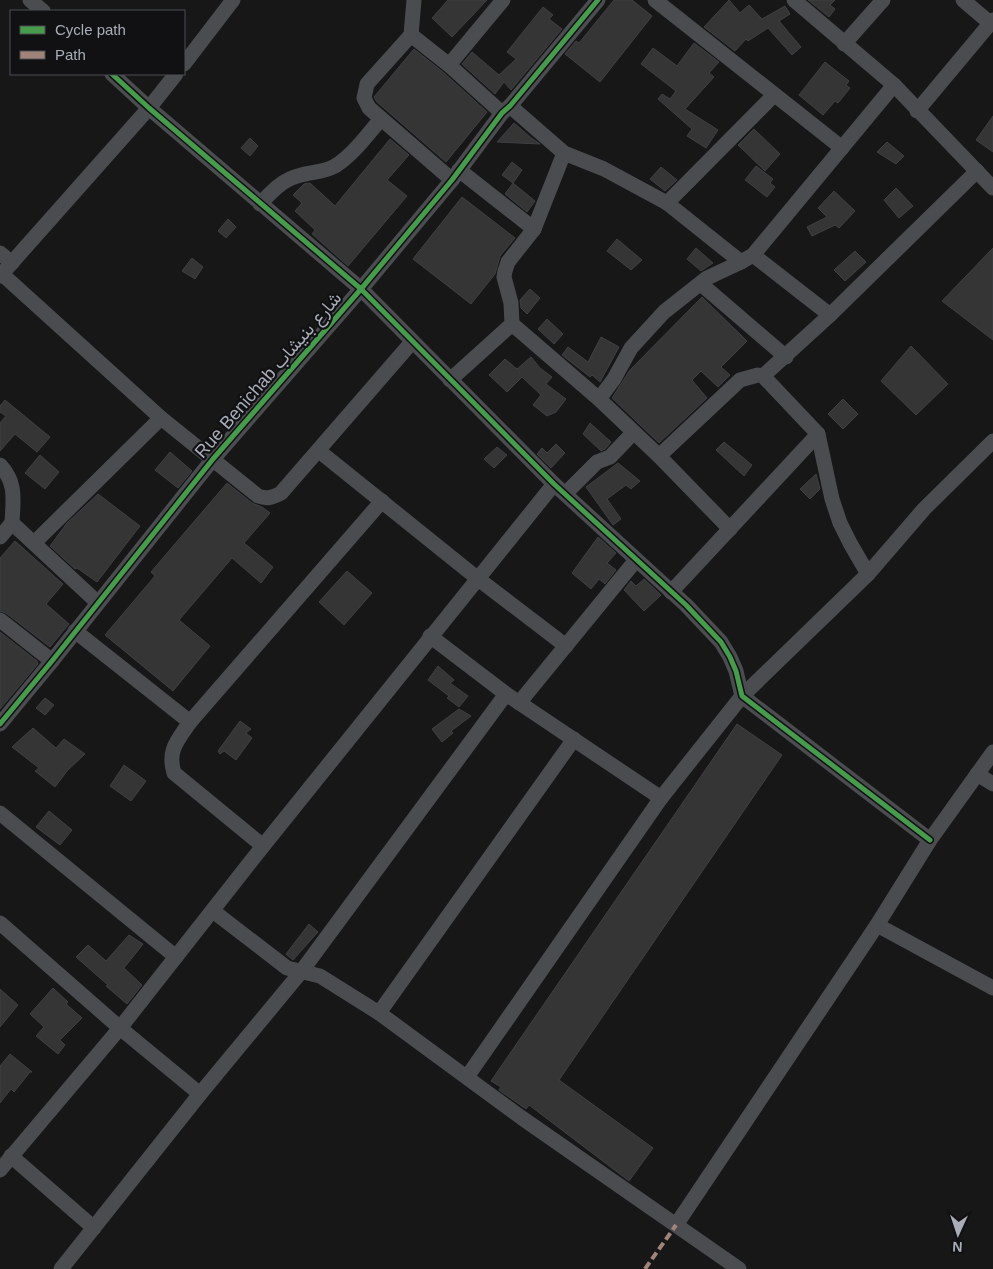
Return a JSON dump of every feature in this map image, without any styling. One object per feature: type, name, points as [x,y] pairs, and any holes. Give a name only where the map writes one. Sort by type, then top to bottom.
[{"type":"street","points":[[30,0],[42,10]]},
{"type":"street","points":[[185,63],[233,0]]},
{"type":"street","points":[[414,0],[411,35],[367,84],[364,92],[366,103],[381,119],[455,175],[534,229]]},
{"type":"street","points":[[449,65],[503,0]]},
{"type":"street","name":"Rue Benichab شارع بنيشاب","points":[[0,724],[212,459],[361,289],[598,0]]},
{"type":"street","points":[[655,0],[842,148]]},
{"type":"street","points":[[763,376],[987,177],[917,111],[894,86],[794,0]]},
{"type":"street","points":[[844,44],[883,0]]},
{"type":"street","points":[[917,111],[992,22],[963,0]]},
{"type":"street","points":[[411,35],[564,153],[604,169],[667,203],[830,315]]},
{"type":"street","points":[[113,75],[260,204],[361,289],[560,489],[697,616],[721,642],[730,657],[742,696],[930,840]]},
{"type":"street","points":[[175,75],[149,108],[1,275],[161,418],[258,496],[266,498],[272,498],[280,493],[319,451],[412,342]]},
{"type":"street","points":[[599,399],[614,379],[631,348],[664,312],[707,278],[747,258],[894,86]]},
{"type":"street","points":[[667,203],[774,95]]},
{"type":"street","points":[[260,204],[274,189],[289,179],[328,169],[336,165],[352,152],[381,119]]},
{"type":"street","points":[[564,153],[534,229],[508,262],[505,271],[504,278],[511,303],[512,324],[599,399],[659,456],[730,529]]},
{"type":"street","points":[[0,253],[12,263]]},
{"type":"street","points":[[701,284],[786,356]]},
{"type":"street","points":[[450,380],[512,324]]},
{"type":"street","points":[[659,456],[740,380],[758,375],[763,376],[818,434],[834,507],[850,543],[868,574]]},
{"type":"street","points":[[34,543],[161,418]]},
{"type":"street","points":[[0,1170],[120,1028],[477,578],[560,489],[597,462],[610,457],[633,433]]},
{"type":"street","points":[[671,592],[818,434]]},
{"type":"street","points":[[467,1078],[661,798],[742,696],[868,574],[924,509],[993,441]]},
{"type":"street","points":[[319,451],[477,578],[566,646]]},
{"type":"street","points":[[0,465],[12,480],[13,497],[12,523],[0,537]]},
{"type":"street","points":[[263,846],[174,773],[170,760],[172,752],[190,722],[382,501]]},
{"type":"street","points":[[12,523],[98,603]]},
{"type":"street","points":[[519,703],[636,560]]},
{"type":"street","points":[[0,620],[52,661]]},
{"type":"street","points":[[75,631],[190,722]]},
{"type":"street","points":[[430,636],[506,694],[661,798]]},
{"type":"street","points":[[61,1269],[200,1094],[301,972],[506,694]]},
{"type":"street","points":[[379,1013],[574,740]]},
{"type":"street","points":[[676,1225],[877,925],[930,840],[993,752]]},
{"type":"street","points":[[978,774],[993,784]]},
{"type":"street","points":[[0,813],[176,957]]},
{"type":"street","points":[[213,911],[287,968],[320,976],[379,1013],[467,1078],[739,1269]]},
{"type":"street","points":[[0,922],[120,1028],[200,1094]]},
{"type":"street","points":[[877,925],[993,988]]},
{"type":"street","points":[[11,1156],[94,1228]]},
{"type":"building","points":[[448,0],[487,0],[452,37],[432,18]]},
{"type":"building","points":[[614,0],[632,0],[652,16],[600,82],[565,54],[576,41],[579,43]]},
{"type":"building","points":[[729,0],[740,13],[749,5],[762,19],[785,6],[790,14],[779,21],[801,47],[792,55],[768,28],[748,41],[746,39],[735,51],[704,27]]},
{"type":"building","points":[[808,0],[835,0],[830,5],[835,9],[829,17]]},
{"type":"building","points":[[543,7],[553,15],[549,19],[562,29],[511,90],[504,82],[495,94],[462,64],[472,52],[499,75],[516,59],[507,52]]},
{"type":"building","points":[[694,43],[719,62],[709,73],[714,77],[685,109],[718,130],[706,148],[687,136],[692,129],[658,99],[662,94],[670,99],[676,91],[641,64],[653,48],[677,66]]},
{"type":"building","points":[[414,49],[443,72],[487,112],[446,162],[377,102],[374,97]]},
{"type":"building","points":[[825,62],[849,81],[846,85],[850,88],[838,103],[835,101],[823,115],[799,95]]},
{"type":"building","points":[[993,116],[993,152],[976,140]]},
{"type":"building","points":[[514,123],[530,137],[540,144],[497,142]]},
{"type":"building","points":[[754,129],[780,154],[765,171],[738,145]]},
{"type":"building","points":[[250,138],[258,146],[250,156],[241,148]]},
{"type":"building","points":[[390,139],[409,155],[387,180],[407,196],[348,266],[312,234],[315,230],[295,211],[302,203],[293,195],[304,184],[310,183],[335,206]]},
{"type":"building","points":[[887,142],[904,156],[896,164],[877,152]]},
{"type":"building","points":[[512,162],[522,170],[513,183],[502,175]]},
{"type":"building","points":[[756,166],[773,179],[770,183],[775,187],[767,197],[745,180]]},
{"type":"building","points":[[661,167],[677,180],[665,191],[650,179]]},
{"type":"building","points":[[513,183],[535,201],[527,212],[505,194]]},
{"type":"building","points":[[896,188],[913,206],[899,218],[884,200]]},
{"type":"building","points":[[834,191],[855,211],[839,228],[835,225],[812,236],[807,227],[827,217],[818,208]]},
{"type":"building","points":[[462,197],[515,238],[500,256],[495,274],[471,304],[413,259]]},
{"type":"building","points":[[228,219],[236,227],[226,238],[218,231]]},
{"type":"building","points":[[617,239],[642,260],[631,270],[607,251]]},
{"type":"building","points":[[696,248],[713,263],[701,271],[687,259]]},
{"type":"building","points":[[993,248],[993,340],[942,301]]},
{"type":"building","points":[[855,251],[866,262],[845,281],[834,270]]},
{"type":"building","points":[[192,258],[203,267],[195,279],[182,271]]},
{"type":"building","points":[[530,289],[540,298],[527,314],[521,308],[520,300]]},
{"type":"building","points":[[702,297],[747,341],[721,367],[730,375],[718,387],[701,371],[692,380],[707,398],[659,443],[612,398],[630,370]]},
{"type":"building","points":[[547,319],[563,334],[554,344],[538,329]]},
{"type":"building","points":[[601,337],[619,347],[600,382],[592,375],[590,377],[562,355],[568,347],[588,362]]},
{"type":"building","points":[[911,346],[948,384],[916,415],[881,381]]},
{"type":"building","points":[[531,357],[540,368],[552,377],[546,384],[566,399],[556,412],[547,416],[533,405],[541,395],[522,377],[507,392],[489,375],[505,359],[517,369]]},
{"type":"building","points":[[843,399],[858,414],[843,429],[828,414]]},
{"type":"building","points":[[5,400],[50,437],[37,452],[15,434],[0,451],[0,423],[6,416],[0,412],[0,406]]},
{"type":"building","points":[[590,423],[611,442],[601,451],[583,434]]},
{"type":"building","points":[[724,442],[752,465],[744,476],[716,450]]},
{"type":"building","points":[[556,444],[565,453],[551,468],[537,454],[542,448],[547,453]]},
{"type":"building","points":[[497,447],[507,455],[494,468],[484,459]]},
{"type":"building","points":[[170,452],[192,471],[178,488],[155,470]]},
{"type":"building","points":[[40,455],[59,472],[45,489],[25,473]]},
{"type":"building","points":[[618,463],[640,481],[631,489],[626,485],[607,499],[621,519],[613,525],[586,487]]},
{"type":"building","points":[[816,474],[820,489],[810,499],[800,489]]},
{"type":"building","points":[[227,483],[252,503],[270,513],[244,543],[273,567],[261,583],[232,558],[179,620],[210,646],[173,691],[105,635],[155,576],[151,572]]},
{"type":"building","points":[[98,494],[140,526],[97,582],[77,568],[75,569],[50,546],[67,523]]},
{"type":"building","points":[[598,537],[616,553],[607,563],[616,570],[605,584],[599,579],[591,589],[572,573]]},
{"type":"building","points":[[15,541],[63,584],[46,604],[69,624],[50,647],[6,613],[0,611],[0,558]]},
{"type":"building","points":[[347,571],[372,593],[344,625],[319,602]]},
{"type":"building","points":[[644,579],[661,595],[644,611],[624,590],[631,581],[636,586]]},
{"type":"building","points":[[0,632],[37,661],[38,664],[0,709]]},
{"type":"building","points":[[438,666],[454,680],[450,683],[468,696],[459,707],[447,698],[449,696],[428,680]]},
{"type":"building","points":[[45,698],[54,705],[45,715],[36,708]]},
{"type":"building","points":[[459,709],[471,716],[451,731],[453,733],[442,742],[432,729]]},
{"type":"building","points":[[240,721],[251,729],[246,733],[252,738],[236,760],[224,751],[220,754],[218,751]]},
{"type":"building","points":[[737,724],[782,755],[559,1080],[653,1148],[629,1181],[529,1105],[526,1109],[499,1090],[501,1087],[491,1081]]},
{"type":"building","points":[[33,728],[56,748],[64,739],[85,754],[67,771],[55,787],[35,771],[39,768],[12,747]]},
{"type":"building","points":[[124,765],[146,781],[131,801],[110,786]]},
{"type":"building","points":[[49,811],[72,830],[60,845],[36,827]]},
{"type":"building","points":[[309,924],[318,932],[293,960],[286,954]]},
{"type":"building","points":[[129,935],[143,944],[124,968],[142,985],[127,1004],[76,957],[88,945],[106,961]]},
{"type":"building","points":[[53,988],[68,1002],[66,1004],[82,1018],[60,1040],[65,1045],[58,1054],[36,1036],[44,1027],[30,1014]]},
{"type":"building","points":[[0,989],[18,1005],[0,1027]]},
{"type":"building","points":[[10,1054],[32,1072],[14,1092],[11,1089],[0,1103],[0,1066]]},
{"type":"marked path","points":[[645,1269],[676,1225]]},
{"type":"cycle path","points":[[0,724],[213,459],[361,289],[452,180],[502,113],[510,106],[598,0]]},
{"type":"cycle path","points":[[113,75],[149,108],[361,289],[554,484],[686,605],[721,642],[736,671],[742,696],[930,840]]}]
